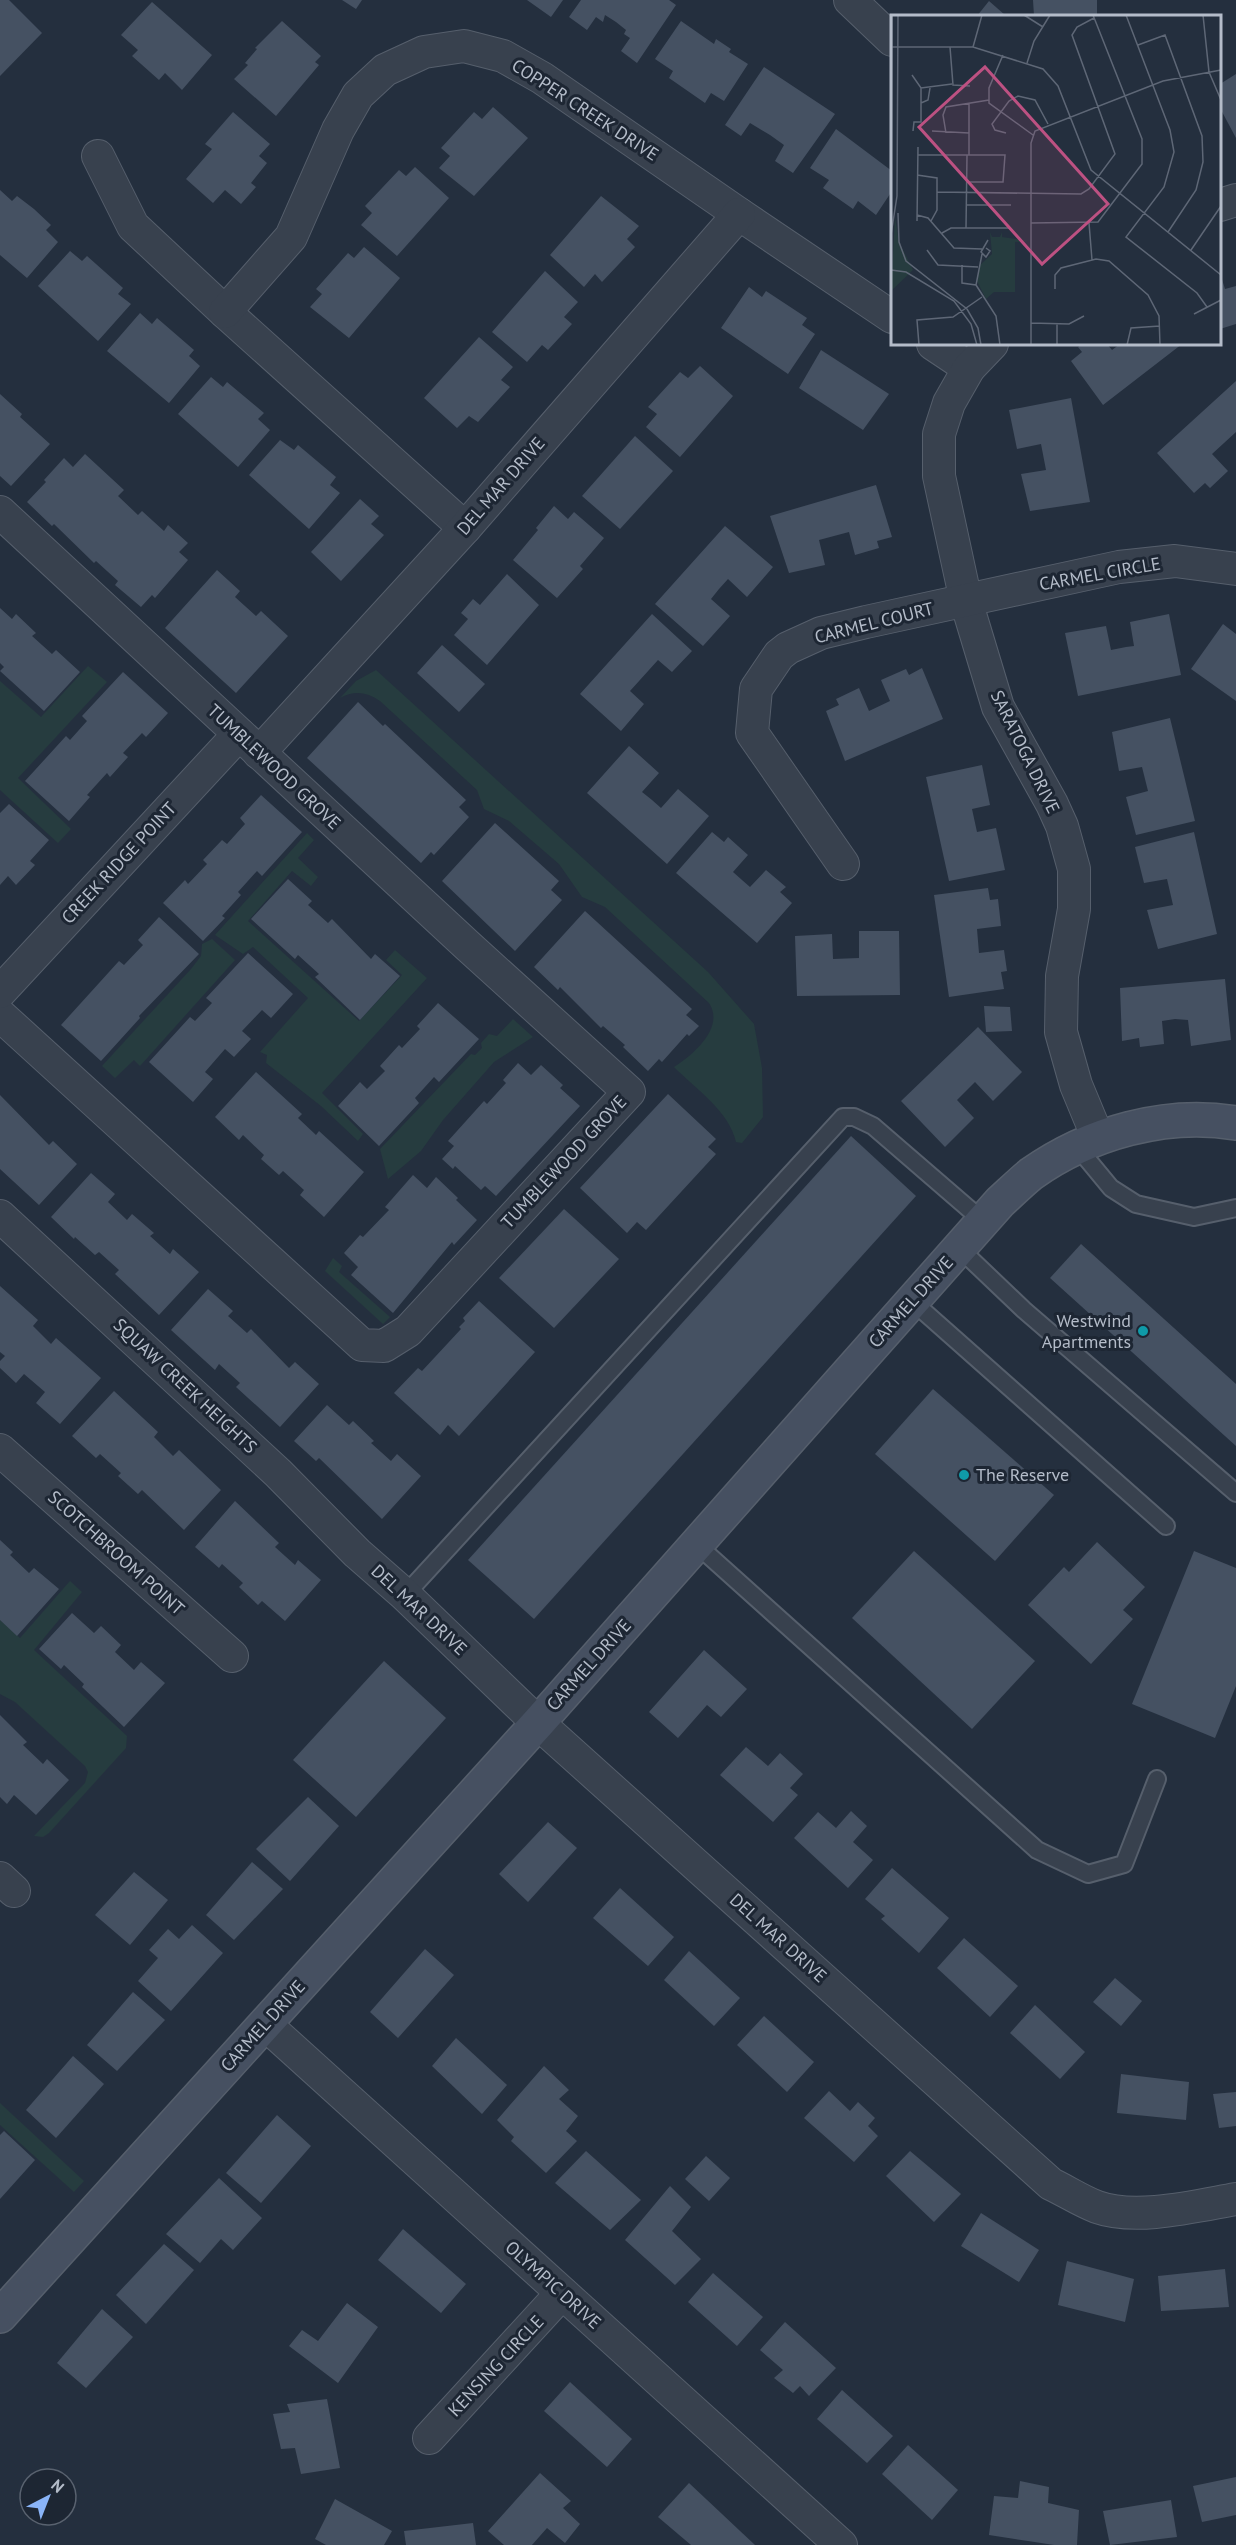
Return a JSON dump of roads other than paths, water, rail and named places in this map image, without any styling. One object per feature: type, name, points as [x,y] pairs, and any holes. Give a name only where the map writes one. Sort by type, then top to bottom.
[{"type":"street","points":[[850,0],[891,39]]},
{"type":"street","name":"COPPER CREEK DRIVE","points":[[225,312],[291,237],[338,130],[358,95],[385,70],[424,52],[464,46],[503,56],[542,78],[891,316]]},
{"type":"street","points":[[98,156],[133,226],[465,528]]},
{"type":"street","points":[[1221,206],[1236,200]]},
{"type":"street","name":"DEL MAR DRIVE","points":[[249,744],[465,528],[739,214]]},
{"type":"street","points":[[934,345],[969,368]]},
{"type":"street","name":"SARATOGA DRIVE","points":[[991,345],[969,368],[949,403],[939,434],[939,476],[966,601],[998,707],[1052,804],[1062,826],[1074,869],[1074,909],[1062,976],[1061,1032],[1076,1085],[1088,1143]]},
{"type":"street","name":"TUMBLEWOOD GROVE","points":[[0,512],[629,1092],[408,1331],[384,1346],[363,1345],[0,1015]]},
{"type":"street","name":"CARMEL CIRCLE","points":[[966,601],[1119,567],[1175,561],[1236,569]]},
{"type":"street","name":"CARMEL COURT","points":[[843,864],[752,733],[756,688],[779,655],[788,648],[821,633],[966,601]]},
{"type":"street","name":"CREEK RIDGE POINT","points":[[0,992],[249,744]]},
{"type":"street","name":"CARMEL DRIVE","points":[[0,2316],[538,1723],[1000,1202],[1031,1174],[1088,1143],[1159,1122],[1219,1120],[1236,1124]]},
{"type":"street","name":"SQUAW CREEK HEIGHTS","points":[[0,1216],[278,1473],[366,1560]]},
{"type":"street","name":"SCOTCHBROOM POINT","points":[[0,1450],[232,1656]]},
{"type":"street","name":"DEL MAR DRIVE","points":[[366,1560],[538,1723],[1051,2184],[1098,2208],[1140,2213],[1181,2209],[1236,2199]]},
{"type":"street","name":"OLYMPIC DRIVE","points":[[266,2024],[841,2545]]},
{"type":"street","name":"KENSING CIRCLE","points":[[429,2438],[562,2293]]},
{"type":"lane","points":[[405,1595],[843,1117],[854,1117],[873,1126],[983,1221]]},
{"type":"lane","points":[[1088,1143],[1111,1188],[1136,1204],[1194,1217],[1236,1208]]},
{"type":"lane","points":[[959,1248],[1024,1310],[1236,1493]]},
{"type":"lane","points":[[912,1301],[1166,1526]]},
{"type":"lane","points":[[696,1544],[1037,1850],[1088,1874],[1124,1864],[1157,1779]]},
{"type":"place","name":"Westwind Apartments","points":[[1143,1331]]},
{"type":"place","name":"The Reserve","points":[[964,1475]]}]
